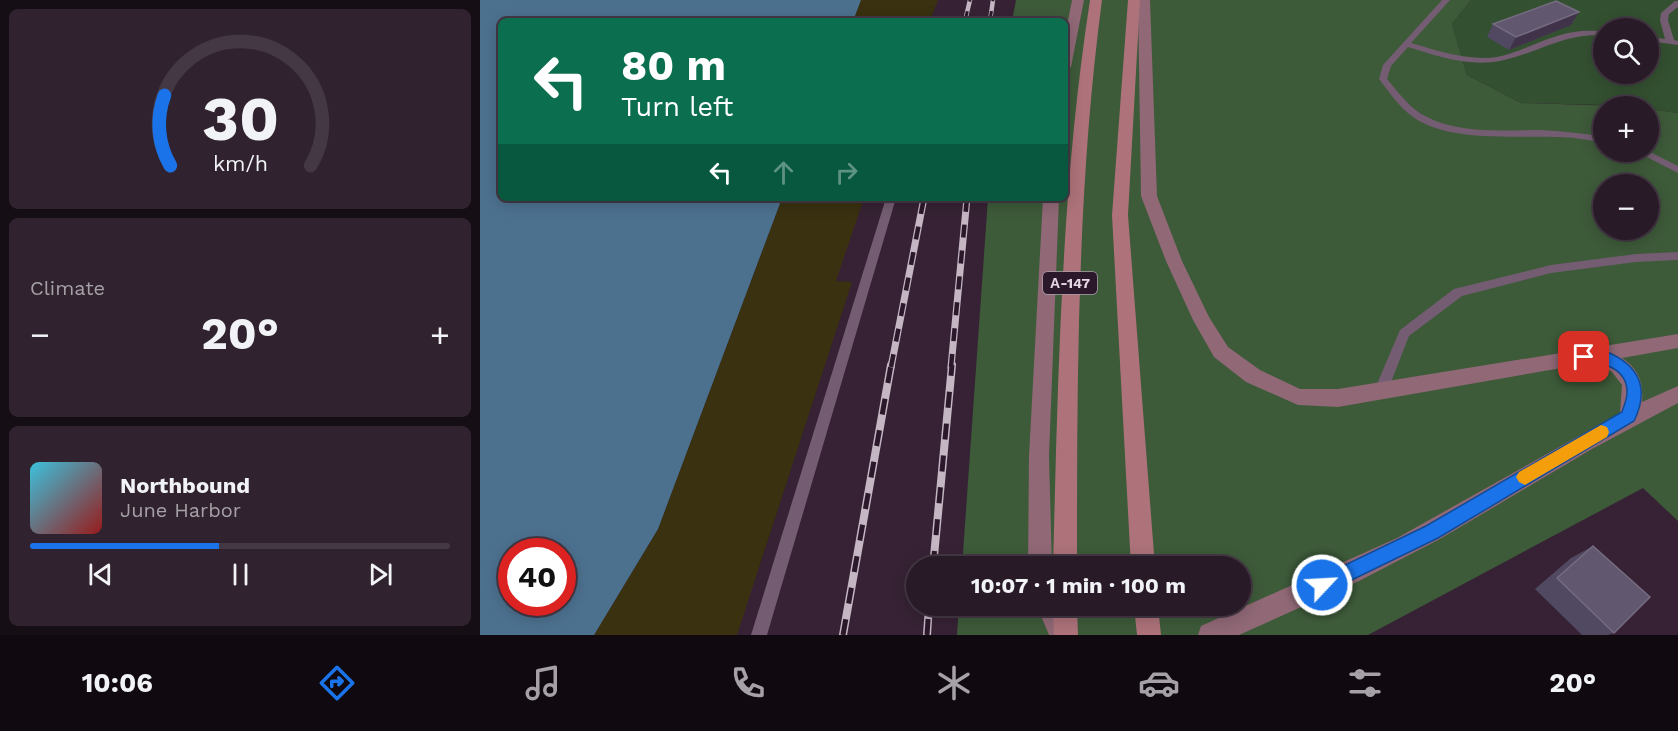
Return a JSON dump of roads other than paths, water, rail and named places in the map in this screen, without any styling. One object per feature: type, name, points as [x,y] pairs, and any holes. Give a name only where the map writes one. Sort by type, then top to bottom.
[{"type":"main road","name":"А-147","points":[[1065,556],[1071,219],[1085,70],[1096,0]]},
{"type":"main road","points":[[1134,0],[1120,215],[1142,556]]},
{"type":"main road","points":[[1065,616],[1066,635]]},
{"type":"main road","points":[[1147,616],[1149,635]]},
{"type":"street","points":[[1068,52],[1078,0]]},
{"type":"street","points":[[1144,0],[1149,196],[1174,261],[1202,320],[1221,352],[1253,376],[1298,397],[1338,398],[1678,341]]},
{"type":"street","points":[[1040,556],[1039,456],[1051,201]]},
{"type":"street","points":[[1599,355],[1618,364],[1630,376],[1635,392],[1629,416]]},
{"type":"street","points":[[1210,635],[1432,532],[1629,416],[1678,394]]},
{"type":"street","points":[[1052,616],[1066,635]]},
{"type":"lane","points":[[1446,0],[1387,65],[1383,79],[1410,110],[1429,122],[1507,134],[1560,133],[1593,138]]},
{"type":"lane","points":[[1674,43],[1664,20],[1665,12],[1678,3]]},
{"type":"lane","points":[[1405,44],[1448,56],[1491,60],[1510,57],[1565,34],[1593,33]]},
{"type":"lane","points":[[1659,41],[1674,43]]},
{"type":"lane","points":[[1659,160],[1678,170]]},
{"type":"lane","points":[[759,635],[890,201]]},
{"type":"lane","points":[[1381,391],[1404,333],[1458,292],[1551,269],[1636,258],[1678,256]]},
{"type":"water","points":[[480,0],[861,0],[854,18],[498,18],[498,201],[781,201],[658,529],[594,635],[480,635]]},
{"type":"railway","points":[[966,18],[970,0]]},
{"type":"railway","points":[[990,18],[993,0]]},
{"type":"railway","points":[[891,367],[923,201]]},
{"type":"railway","points":[[951,367],[967,201]]},
{"type":"railway","points":[[843,635],[891,365]]},
{"type":"railway","points":[[934,556],[952,365]]},
{"type":"railway","points":[[927,635],[928,616]]}]
